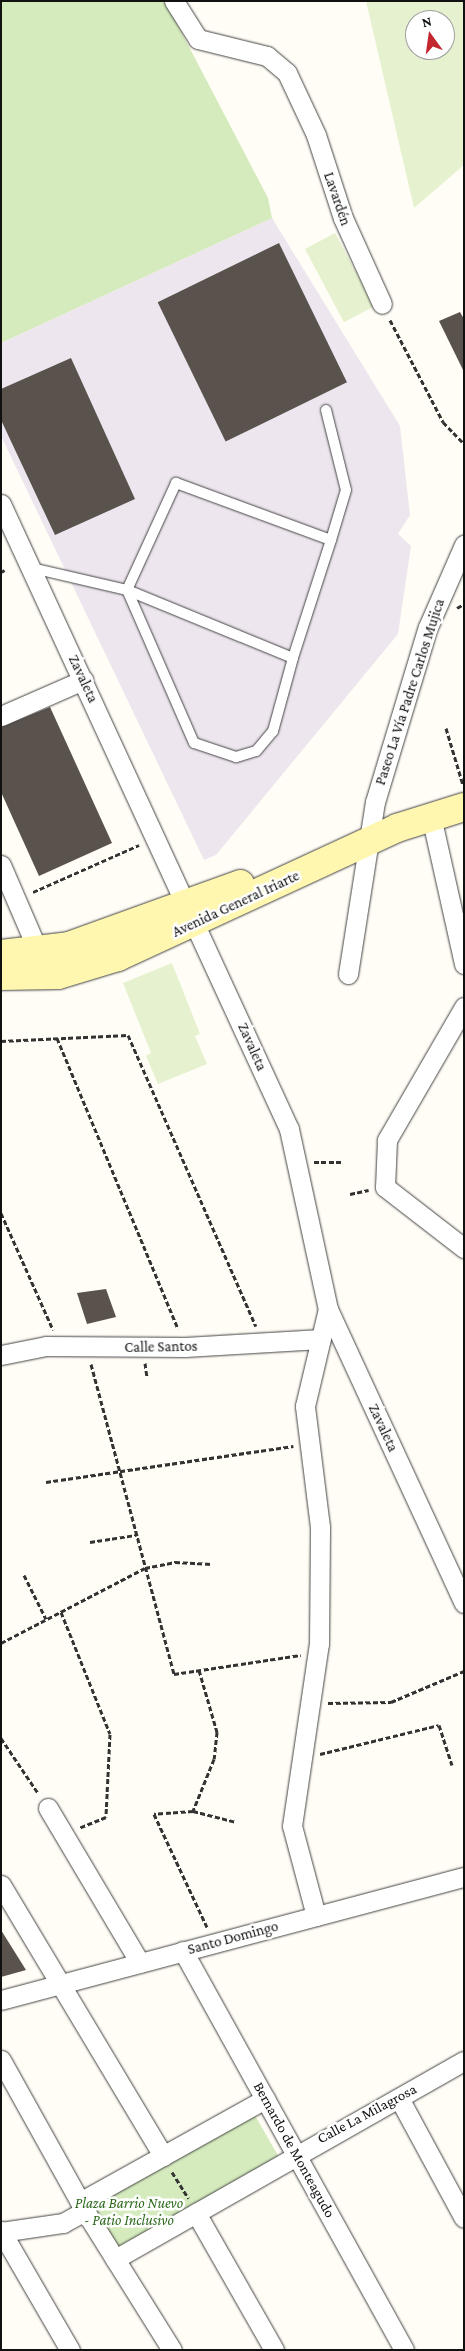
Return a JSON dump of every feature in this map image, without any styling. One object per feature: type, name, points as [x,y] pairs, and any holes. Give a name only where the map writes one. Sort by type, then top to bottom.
[{"type":"main road","name":"Avenida General Iriarte","points":[[1,954],[43,963],[96,965],[192,915],[464,793]]},
{"type":"main road","name":"Avenida General Iriarte","points":[[367,836],[464,807]]},
{"type":"main road","name":"Avenida General Iriarte","points":[[1,976],[43,963]]},
{"type":"street","name":"Lavardén","points":[[174,1],[198,39],[267,56],[287,74],[316,135],[343,218],[382,304]]},
{"type":"street","name":"Zavaleta","points":[[1,504],[157,837],[289,1129],[328,1309],[464,1603]]},
{"type":"street","name":"Paseo La Vía Padre Carlos Mujica","points":[[348,974],[367,836],[428,627],[464,545]]},
{"type":"street","points":[[1,716],[84,680]]},
{"type":"street","points":[[431,816],[464,964]]},
{"type":"street","points":[[1,865],[43,963]]},
{"type":"street","points":[[464,1007],[387,1140],[385,1187],[464,1248]]},
{"type":"street","points":[[316,1916],[292,1826],[318,1652],[320,1528],[305,1406],[328,1309]]},
{"type":"street","name":"Calle Santos","points":[[1,1355],[60,1346],[185,1348],[321,1339]]},
{"type":"street","points":[[48,1808],[65,1833],[140,1963]]},
{"type":"street","name":"Santo Domingo","points":[[1,2000],[464,1877]]},
{"type":"street","points":[[1,1885],[163,2156]]},
{"type":"street","name":"Bernardo de Monteagudo","points":[[184,1952],[404,2350]]},
{"type":"street","points":[[1,2060],[82,2207],[172,2350]]},
{"type":"street","name":"Calle La Milagrosa","points":[[116,2259],[296,2153],[464,2061]]},
{"type":"street","points":[[399,2098],[464,2218]]},
{"type":"street","points":[[70,2350],[1,2232],[63,2223],[82,2207],[163,2156],[265,2099]]},
{"type":"street","points":[[196,2213],[274,2350]]},
{"type":"lane","points":[[326,410],[346,490],[331,540],[293,658],[274,731],[256,751],[236,757],[210,752],[194,743],[127,590],[176,483],[331,540]]},
{"type":"lane","points":[[32,568],[127,590],[293,658]]},
{"type":"path","points":[[382,304],[443,422],[464,444]]},
{"type":"path","points":[[446,728],[464,788]]},
{"type":"path","points":[[16,900],[157,837]]},
{"type":"path","points":[[1,1041],[128,1035],[264,1343]]},
{"type":"path","points":[[57,1038],[185,1348]]},
{"type":"path","points":[[296,1162],[343,1162]]},
{"type":"path","points":[[1,1213],[60,1346]]},
{"type":"path","points":[[87,1347],[174,1674],[318,1652]]},
{"type":"path","points":[[46,1482],[310,1444]]},
{"type":"path","points":[[90,1542],[136,1535]]},
{"type":"path","points":[[1,1643],[145,1568],[175,1562],[212,1564]]},
{"type":"path","points":[[24,1575],[46,1620]]},
{"type":"path","points":[[61,1612],[110,1734],[106,1817],[65,1833]]},
{"type":"path","points":[[193,1811],[214,1759],[217,1732],[199,1670]]},
{"type":"path","points":[[310,1703],[390,1702],[464,1671]]},
{"type":"path","points":[[302,1757],[439,1725],[452,1765]]},
{"type":"path","points":[[1,1738],[48,1808]]},
{"type":"path","points":[[214,1943],[154,1814],[193,1811],[236,1822]]},
{"type":"path","points":[[163,2156],[196,2213]]},
{"type":"shaded area","points":[[272,218],[400,426],[410,515],[398,534],[411,546],[398,634],[216,855],[204,860],[1,436],[1,343]]},
{"type":"green space","points":[[1,1],[165,1],[268,198],[272,218],[1,343]]},
{"type":"green space","points":[[366,1],[464,1],[464,165],[414,208]]},
{"type":"green space","points":[[335,233],[374,306],[344,322],[305,249]]},
{"type":"green space","points":[[172,963],[200,1034],[195,1036],[207,1064],[158,1084],[146,1056],[151,1053],[123,983]]},
{"type":"green space","name":"Plaza Barrio Nuevo - Patio Inclusivo","points":[[253,2112],[278,2156],[116,2250],[90,2206]]},
{"type":"building","points":[[279,243],[347,382],[226,441],[158,302]]},
{"type":"building","points":[[460,312],[464,319],[464,372],[439,321]]},
{"type":"building","points":[[71,358],[135,499],[55,535],[1,420],[1,389]]},
{"type":"building","points":[[50,707],[112,843],[39,876],[1,792],[1,727]]},
{"type":"building","points":[[106,1289],[116,1317],[87,1324],[77,1293]]},
{"type":"building","points":[[1,1930],[26,1970],[1,1977]]}]
